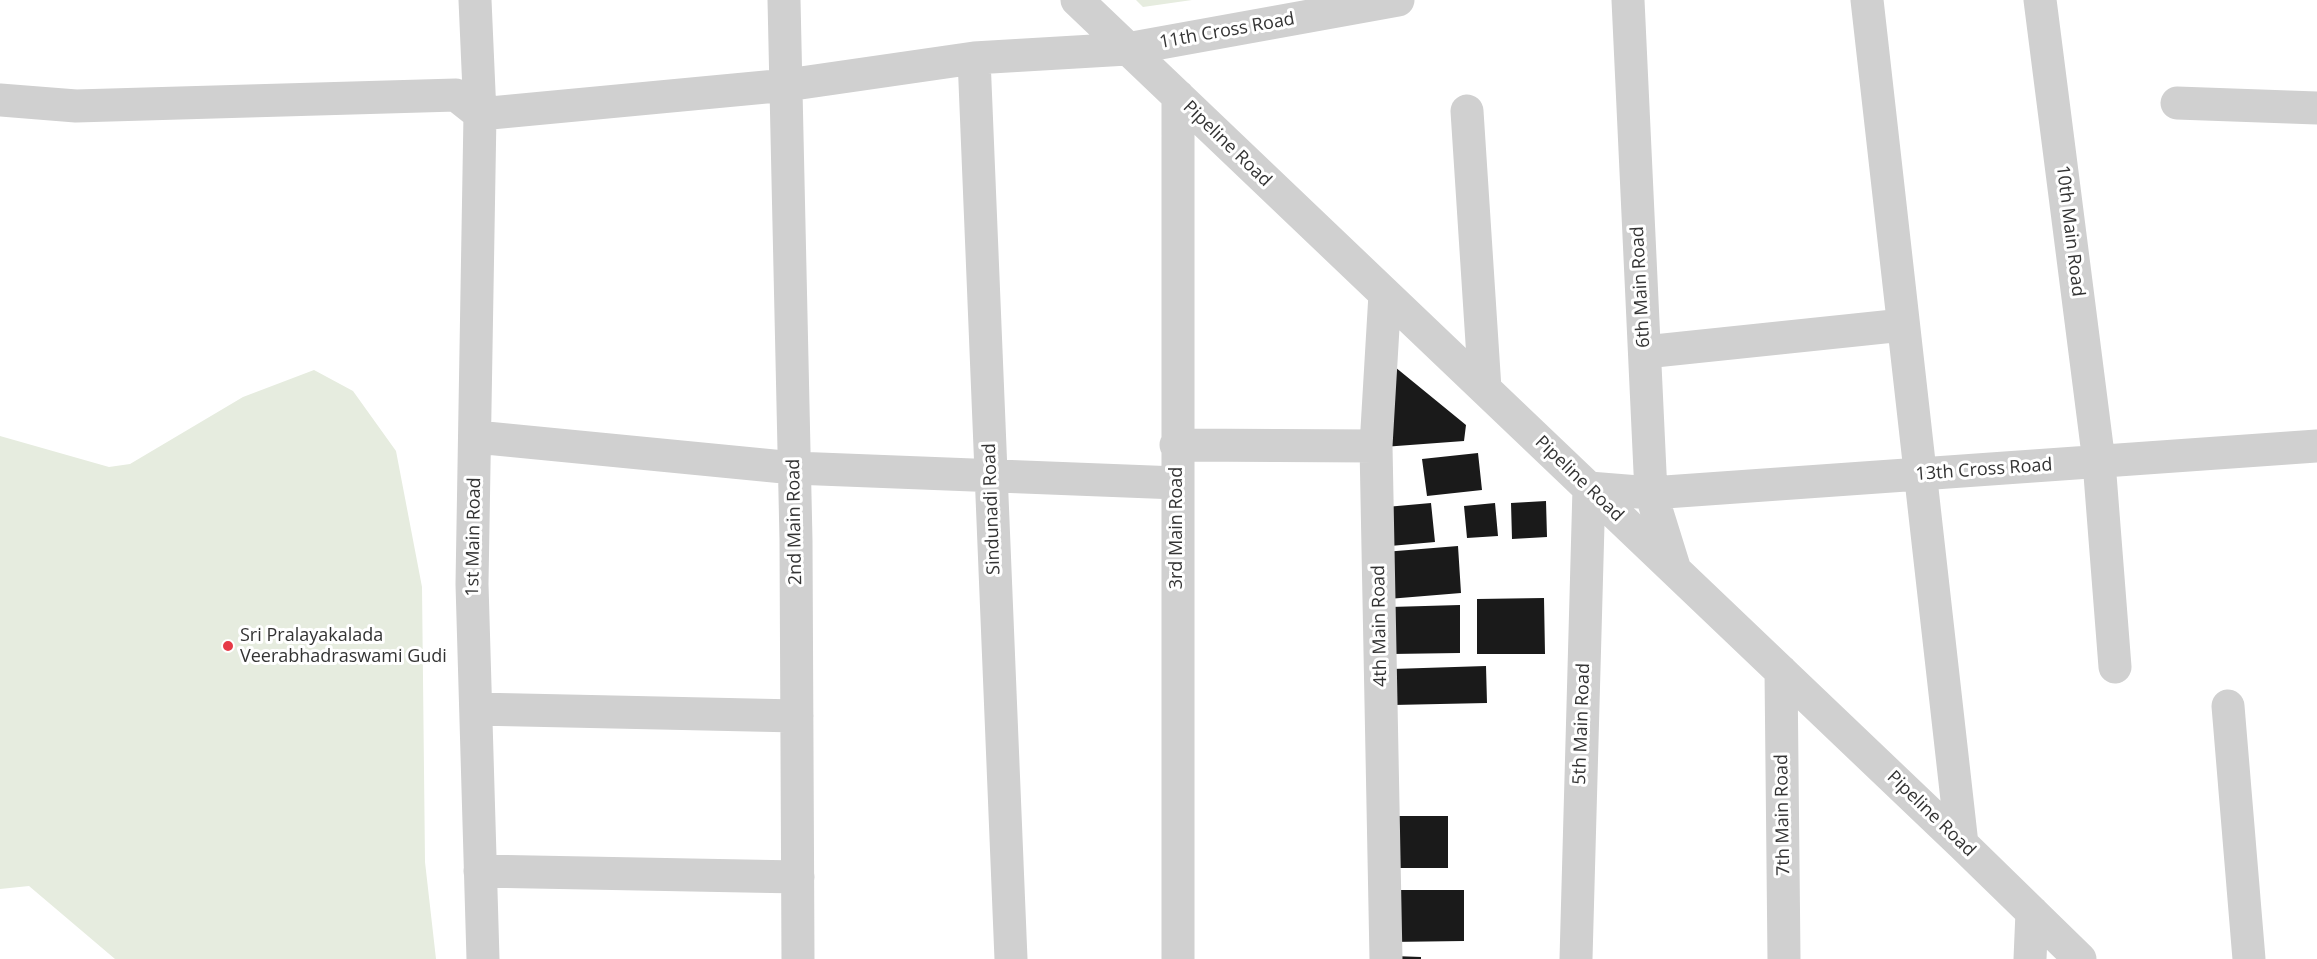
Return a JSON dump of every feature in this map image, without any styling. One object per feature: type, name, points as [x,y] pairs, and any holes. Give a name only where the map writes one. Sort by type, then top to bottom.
[{"type":"street","points":[[475,0],[480,114]]},
{"type":"street","points":[[784,0],[787,85]]},
{"type":"street","name":"Pipeline Road","points":[[1077,0],[2080,959]]},
{"type":"street","name":"11th Cross Road","points":[[480,114],[787,85],[974,58],[1127,48],[1398,0]]},
{"type":"street","name":"6th Main Road","points":[[1628,0],[1651,493],[1675,570]]},
{"type":"street","points":[[1867,0],[1962,844]]},
{"type":"street","name":"10th Main Road","points":[[2040,0],[2099,462],[2115,667]]},
{"type":"street","name":"Sindunadi Road","points":[[974,58],[1011,959]]},
{"type":"street","name":"2nd Main Road","points":[[787,85],[794,468],[798,959]]},
{"type":"street","points":[[0,100],[76,106],[456,95],[480,114]]},
{"type":"street","name":"3rd Main Road","points":[[1178,96],[1176,445],[1178,959]]},
{"type":"street","points":[[2178,103],[2317,108]]},
{"type":"street","points":[[1467,111],[1485,389]]},
{"type":"street","name":"1st Main Road","points":[[480,114],[472,584],[483,959]]},
{"type":"street","name":"4th Main Road","points":[[1385,294],[1376,446],[1386,959]]},
{"type":"street","points":[[1645,352],[1903,325]]},
{"type":"street","points":[[476,436],[794,468],[1177,483]]},
{"type":"street","points":[[1176,445],[1376,446]]},
{"type":"street","name":"13th Cross Road","points":[[1589,488],[1651,493],[2317,446]]},
{"type":"street","name":"5th Main Road","points":[[1576,959],[1589,488]]},
{"type":"street","name":"7th Main Road","points":[[1781,671],[1784,959]]},
{"type":"street","points":[[2228,706],[2249,959]]},
{"type":"street","points":[[476,709],[797,716]]},
{"type":"street","points":[[480,871],[798,877]]},
{"type":"street","points":[[2030,959],[2032,912]]},
{"type":"shaded area","points":[[1136,0],[1192,0],[1143,7]]},
{"type":"shaded area","name":"Sri Pralayakalada Veerabhadraswami Gudi","points":[[314,370],[353,391],[396,451],[422,587],[425,862],[436,959],[115,959],[29,886],[0,889],[0,436],[109,467],[130,464],[243,397]]},
{"type":"building","points":[[1384,358],[1466,425],[1464,441],[1383,447]]},
{"type":"building","points":[[1478,453],[1482,490],[1427,496],[1422,459]]},
{"type":"building","points":[[1546,501],[1547,537],[1512,539],[1511,503]]},
{"type":"building","points":[[1431,503],[1435,542],[1390,546],[1386,507]]},
{"type":"building","points":[[1495,503],[1498,536],[1467,538],[1464,506]]},
{"type":"building","points":[[1458,546],[1461,593],[1388,599],[1384,552]]},
{"type":"building","points":[[1544,598],[1545,654],[1477,654],[1477,599]]},
{"type":"building","points":[[1460,605],[1460,653],[1391,654],[1390,607]]},
{"type":"building","points":[[1486,666],[1487,703],[1393,705],[1392,669]]},
{"type":"building","points":[[1391,816],[1448,816],[1448,868],[1391,868]]},
{"type":"building","points":[[1389,890],[1464,890],[1464,941],[1389,942]]},
{"type":"building","points":[[1394,956],[1421,957],[1421,959],[1394,959]]},
{"type":"place","name":"Sri Pralayakalada Veerabhadraswami Gudi","points":[[228,646]]}]
